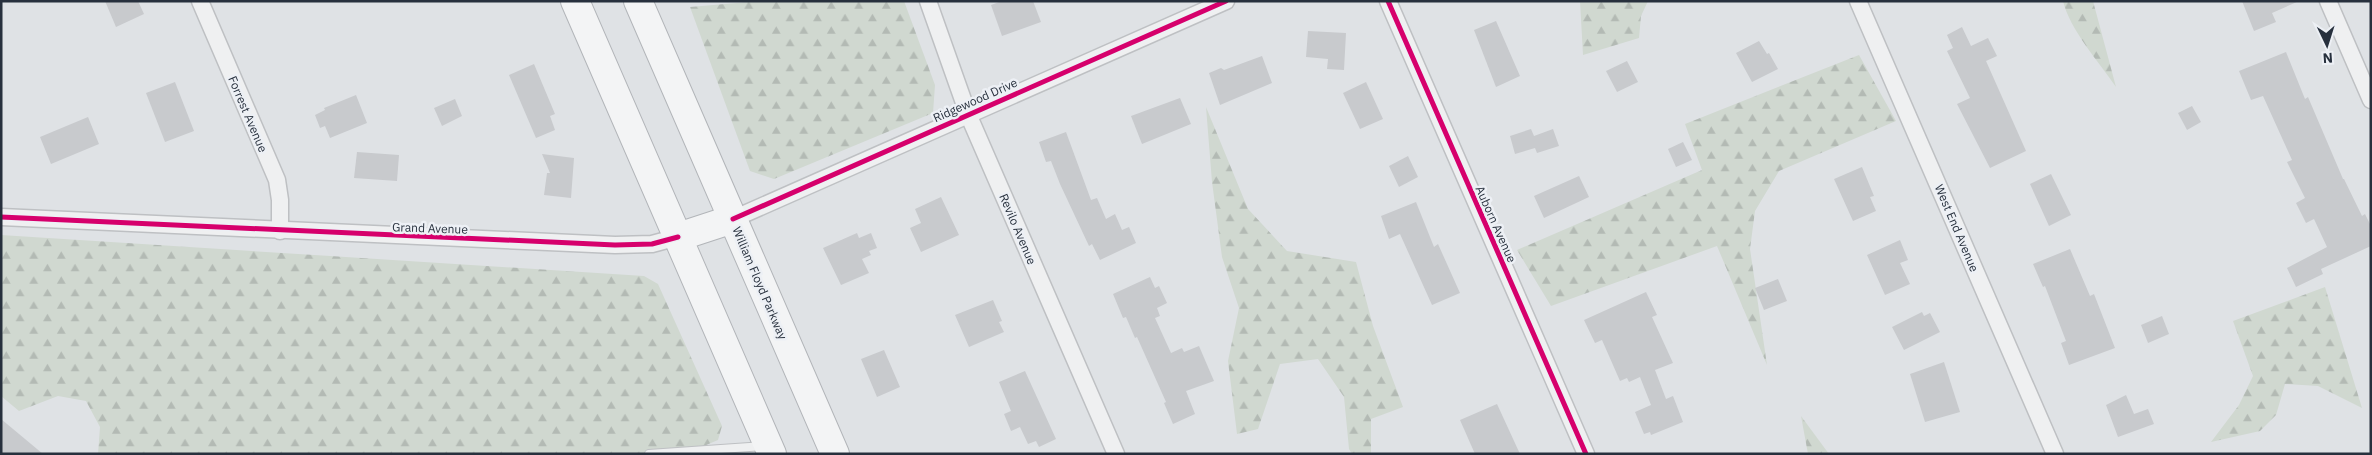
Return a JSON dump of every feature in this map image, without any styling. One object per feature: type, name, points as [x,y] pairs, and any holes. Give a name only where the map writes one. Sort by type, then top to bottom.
[{"type":"highway","points":[[575,1],[770,450]]},
{"type":"highway","name":"William Floyd Parkway","points":[[638,1],[835,454]]},
{"type":"highway","points":[[678,238],[733,219]]},
{"type":"street","name":"Forrest Avenue","points":[[200,1],[277,180],[280,200],[280,231]]},
{"type":"street","name":"Revilo Avenue","points":[[928,1],[968,114],[1116,454]]},
{"type":"street","name":"Ridgewood Drive","points":[[733,219],[1226,1]]},
{"type":"street","name":"Auborn Avenue","points":[[1388,1],[1586,454]]},
{"type":"street","name":"West End Avenue","points":[[1858,1],[2055,454]]},
{"type":"street","points":[[2328,1],[2371,100]]},
{"type":"street","name":"Grand Avenue","points":[[1,217],[615,246],[652,244],[678,238]]},
{"type":"lane","points":[[649,454],[770,450]]},
{"type":"green space","points":[[760,1],[904,1],[935,85],[933,113],[774,179],[750,171],[690,7]]},
{"type":"green space","points":[[1580,1],[1648,1],[1641,16],[1639,38],[1583,55]]},
{"type":"green space","points":[[2063,1],[2093,1],[2116,87],[2078,34]]},
{"type":"green space","points":[[1859,55],[1896,121],[1779,171],[1755,211],[1750,249],[1767,365],[1717,246],[1551,306],[1517,250],[1702,170],[1685,124]]},
{"type":"green space","points":[[1206,107],[1248,209],[1287,251],[1356,262],[1373,326],[1403,407],[1371,419],[1371,454],[1352,454],[1349,449],[1344,397],[1318,359],[1280,364],[1258,429],[1237,434],[1228,361],[1239,308],[1222,257],[1212,182]]},
{"type":"green space","points":[[1,235],[644,276],[658,284],[722,426],[718,440],[685,454],[98,454],[100,427],[86,401],[58,396],[19,411],[1,396]]},
{"type":"green space","points":[[2325,287],[2362,408],[2318,386],[2285,384],[2276,415],[2260,431],[2211,442],[2239,405],[2253,376],[2233,321]]},
{"type":"green space","points":[[1801,416],[1829,454],[1808,454]]},
{"type":"building","points":[[105,1],[138,1],[144,14],[116,27]]},
{"type":"building","points":[[1002,1],[1033,1],[1041,22],[1002,36],[991,5]]},
{"type":"building","points":[[2242,1],[2299,1],[2272,13],[2276,22],[2254,31]]},
{"type":"building","points":[[1496,21],[1520,76],[1496,87],[1474,30]]},
{"type":"building","points":[[1962,27],[1971,46],[1988,38],[1997,56],[1986,61],[2026,151],[1990,168],[1957,104],[1970,98],[1947,51],[1953,48],[1947,35]]},
{"type":"building","points":[[1308,31],[1346,33],[1344,70],[1327,69],[1328,59],[1306,57]]},
{"type":"building","points":[[1759,41],[1767,54],[1769,53],[1778,69],[1752,82],[1736,53]]},
{"type":"building","points":[[2286,52],[2305,99],[2308,97],[2343,179],[2362,216],[2365,214],[2371,226],[2371,246],[2321,269],[2323,274],[2296,287],[2287,268],[2327,247],[2314,219],[2306,223],[2296,203],[2305,198],[2287,162],[2292,160],[2263,96],[2251,100],[2239,71]]},
{"type":"building","points":[[1262,56],[1272,83],[1220,105],[1209,73],[1221,68],[1224,70]]},
{"type":"building","points":[[1627,61],[1638,82],[1617,92],[1606,71]]},
{"type":"building","points":[[534,64],[555,114],[550,116],[555,130],[536,138],[509,75]]},
{"type":"building","points":[[175,82],[194,131],[165,142],[146,93]]},
{"type":"building","points":[[1366,82],[1383,119],[1360,129],[1343,93]]},
{"type":"building","points":[[356,95],[367,123],[330,138],[325,126],[320,128],[315,115],[325,110],[324,108]]},
{"type":"building","points":[[1180,98],[1191,124],[1142,144],[1131,116]]},
{"type":"building","points":[[455,99],[462,116],[442,126],[434,108]]},
{"type":"building","points":[[2192,106],[2201,122],[2187,130],[2178,113]]},
{"type":"building","points":[[88,117],[99,144],[51,164],[40,137]]},
{"type":"building","points":[[1531,129],[1534,136],[1553,129],[1559,146],[1537,153],[1535,148],[1515,154],[1510,136]]},
{"type":"building","points":[[1066,132],[1091,200],[1097,198],[1106,219],[1115,214],[1122,230],[1129,227],[1136,243],[1100,260],[1092,244],[1089,246],[1051,161],[1046,162],[1039,142]]},
{"type":"building","points":[[1683,142],[1692,160],[1676,167],[1668,149]]},
{"type":"building","points":[[357,152],[399,155],[397,181],[354,178]]},
{"type":"building","points":[[542,154],[574,158],[571,198],[544,195],[547,173],[550,173]]},
{"type":"building","points":[[1408,156],[1418,177],[1399,187],[1389,166]]},
{"type":"building","points":[[1862,167],[1874,196],[1870,197],[1876,211],[1853,221],[1834,179]]},
{"type":"building","points":[[2051,174],[2071,215],[2049,226],[2030,184]]},
{"type":"building","points":[[1579,176],[1589,197],[1544,218],[1534,196]]},
{"type":"building","points":[[941,197],[959,235],[921,252],[910,228],[921,223],[915,209]]},
{"type":"building","points":[[1416,202],[1434,247],[1438,244],[1460,293],[1432,305],[1400,234],[1389,239],[1381,216]]},
{"type":"building","points":[[857,233],[859,238],[871,233],[877,248],[869,251],[871,255],[862,259],[869,273],[841,285],[823,248]]},
{"type":"building","points":[[1900,240],[1908,260],[1900,263],[1910,284],[1885,295],[1867,255]]},
{"type":"building","points":[[2070,249],[2090,296],[2094,294],[2115,348],[2069,365],[2061,343],[2066,341],[2045,286],[2043,287],[2033,264]]},
{"type":"building","points":[[1150,277],[1155,288],[1159,286],[1167,303],[1157,308],[1160,316],[1155,318],[1171,353],[1182,348],[1184,352],[1199,346],[1214,381],[1186,391],[1195,414],[1173,424],[1164,403],[1166,402],[1137,337],[1135,338],[1126,317],[1123,318],[1113,294]]},
{"type":"building","points":[[1778,279],[1787,301],[1764,310],[1755,288]]},
{"type":"building","points":[[1646,292],[1657,315],[1652,317],[1673,363],[1655,370],[1666,399],[1673,396],[1683,422],[1651,435],[1650,432],[1644,434],[1635,412],[1651,405],[1640,377],[1629,382],[1627,378],[1620,381],[1602,340],[1595,343],[1584,320]]},
{"type":"building","points":[[993,300],[1002,321],[999,322],[1004,332],[969,347],[955,315]]},
{"type":"building","points":[[1922,312],[1924,316],[1930,313],[1940,332],[1904,350],[1892,327]]},
{"type":"building","points":[[2162,316],[2169,334],[2148,343],[2141,325]]},
{"type":"building","points":[[884,350],[900,387],[877,397],[861,359]]},
{"type":"building","points":[[1944,362],[1960,412],[1925,422],[1910,374]]},
{"type":"building","points":[[1025,371],[1056,439],[1039,447],[1036,441],[1028,444],[1020,427],[1011,431],[1004,414],[1011,411],[999,382]]},
{"type":"building","points":[[2126,395],[2134,414],[2148,409],[2154,424],[2118,437],[2106,405]]},
{"type":"building","points":[[1497,404],[1520,454],[1475,454],[1460,420]]},
{"type":"building","points":[[1,419],[43,454],[1,454]]},
{"type":"cycle path","points":[[733,219],[1226,1]]},
{"type":"cycle path","points":[[1388,1],[1586,454]]},
{"type":"cycle path","points":[[1,217],[615,245],[652,244],[678,237]]}]
